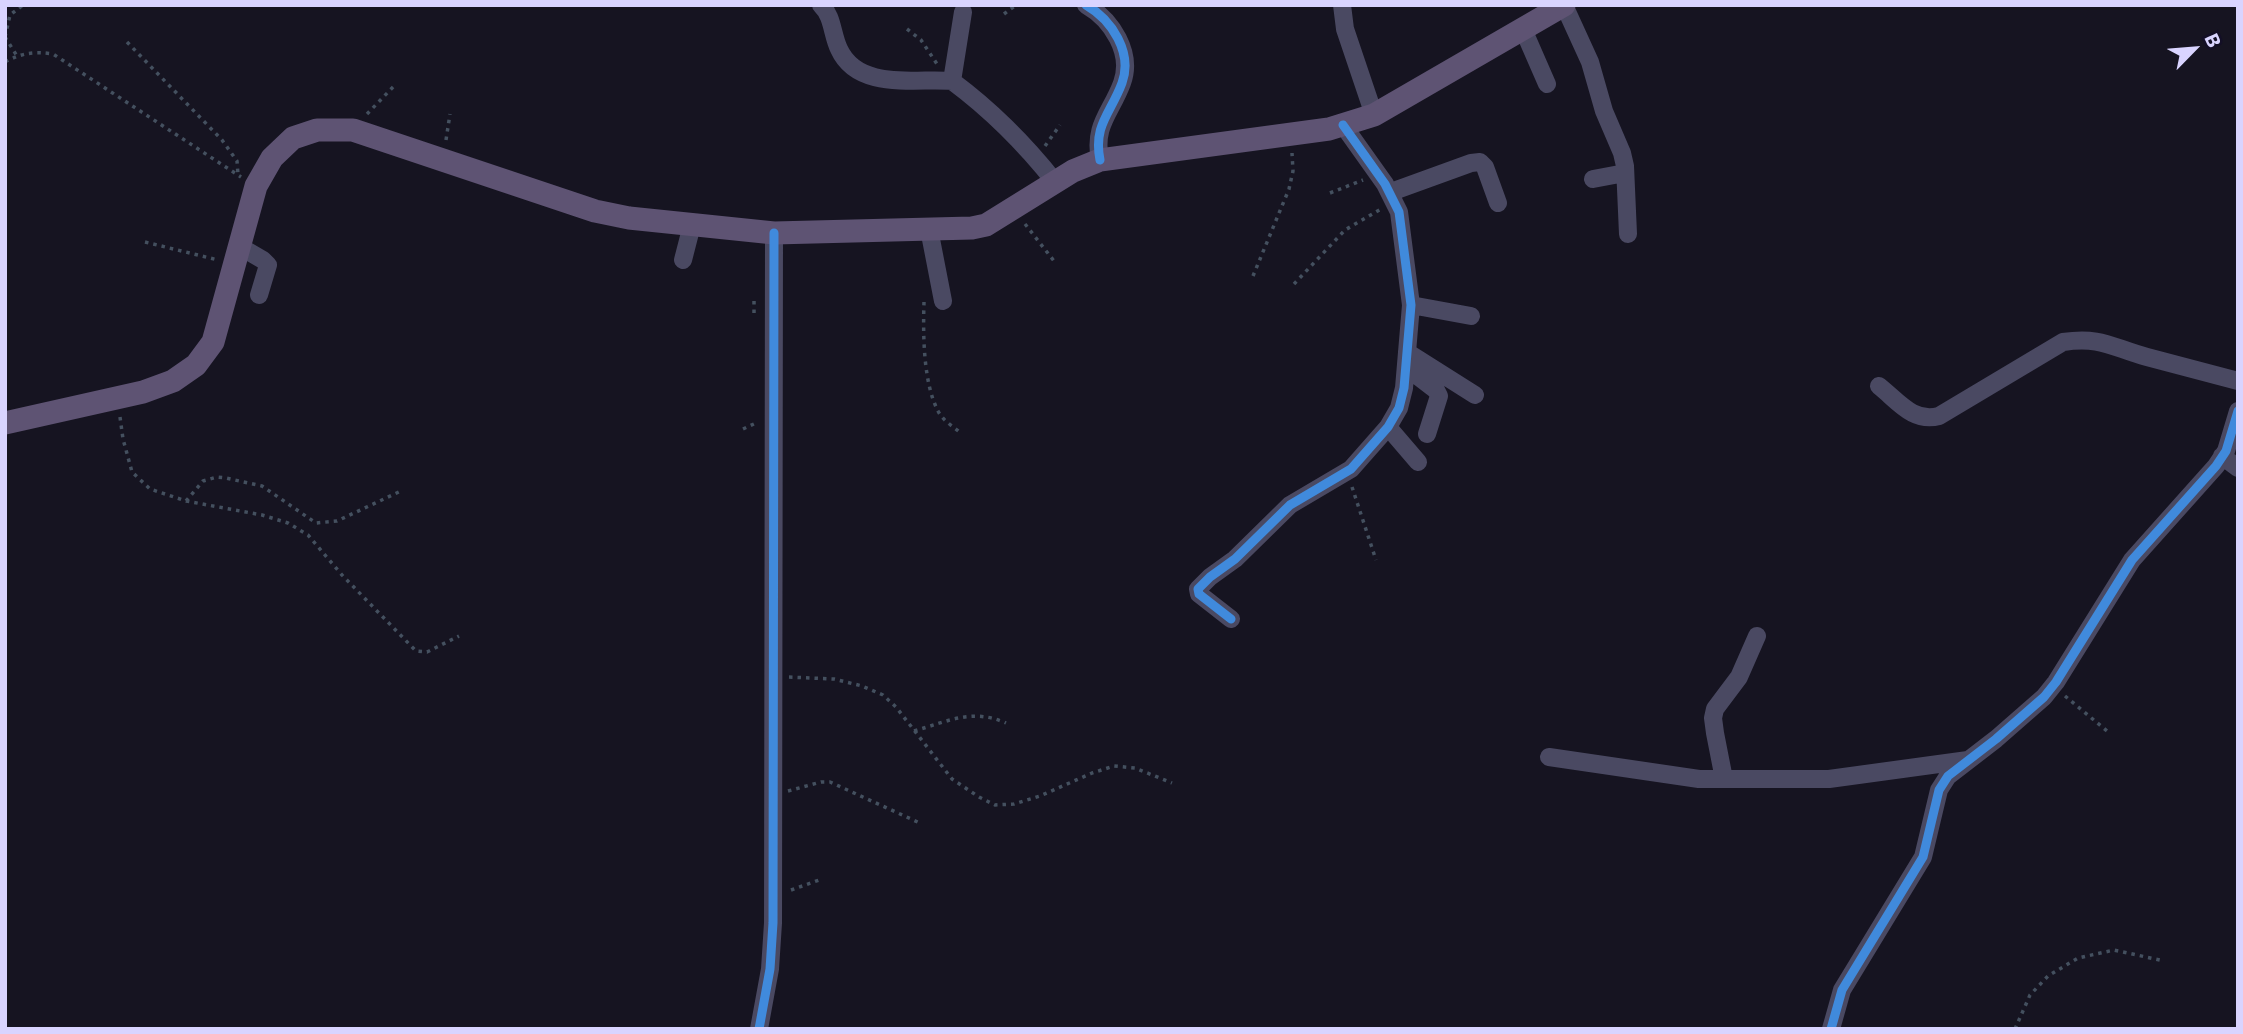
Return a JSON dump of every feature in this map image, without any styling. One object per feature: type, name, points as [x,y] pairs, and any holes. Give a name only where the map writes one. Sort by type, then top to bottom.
[{"type":"main road","points":[[5,423],[143,392],[173,381],[196,365],[213,342],[237,255],[247,181],[293,138],[317,130],[353,130],[595,211],[629,218],[774,233],[971,228],[986,225],[1073,171],[1100,160],[1292,134],[1343,125],[1374,115],[1564,5]]},
{"type":"street","points":[[821,5],[827,11],[835,41],[843,57],[869,76],[892,80],[948,80],[977,99],[1036,158],[1055,182]]},
{"type":"street","points":[[1086,5],[1106,20],[1119,39],[1125,58],[1123,81],[1099,132],[1097,144],[1100,160]]},
{"type":"street","points":[[1342,5],[1345,29],[1374,115]]},
{"type":"street","points":[[1564,5],[1593,71],[1604,111],[1622,153],[1628,234]]},
{"type":"street","points":[[948,80],[963,12]]},
{"type":"street","points":[[1524,29],[1547,84]]},
{"type":"street","points":[[1231,619],[1199,594],[1198,589],[1236,559],[1290,505],[1347,472],[1388,427],[1399,408],[1407,359],[1411,305],[1401,225],[1393,197],[1343,125]]},
{"type":"street","points":[[1393,197],[1471,163],[1480,162],[1485,167],[1498,203]]},
{"type":"street","points":[[1593,179],[1625,173]]},
{"type":"street","points":[[682,260],[692,225]]},
{"type":"street","points":[[929,229],[943,301]]},
{"type":"street","points":[[759,1029],[770,968],[773,896],[774,233]]},
{"type":"street","points":[[237,255],[263,260],[268,265],[259,295]]},
{"type":"street","points":[[1411,305],[1471,316]]},
{"type":"street","points":[[1879,386],[1914,415],[1928,419],[2063,342],[2079,340],[2102,341],[2149,358],[2238,381]]},
{"type":"street","points":[[1407,359],[1475,396]]},
{"type":"street","points":[[1407,359],[1439,396],[1427,434]]},
{"type":"street","points":[[1831,1029],[1835,1006],[1842,990],[1923,857],[1939,790],[1948,776],[1996,739],[2053,686],[2137,553],[2222,457],[2232,435],[2238,411]]},
{"type":"street","points":[[1388,427],[1418,462]]},
{"type":"street","points":[[2222,457],[2238,468]]},
{"type":"street","points":[[1724,779],[1715,733],[1715,709],[1739,677],[1757,636]]},
{"type":"street","points":[[1549,757],[1699,779],[1829,779],[1968,760]]},
{"type":"path","points":[[17,56],[5,37],[10,15],[23,5]]},
{"type":"path","points":[[1004,14],[1016,5]]},
{"type":"path","points":[[907,29],[926,46],[948,80]]},
{"type":"path","points":[[127,43],[222,139],[247,181]]},
{"type":"path","points":[[5,62],[35,51],[52,54],[247,181]]},
{"type":"path","points":[[353,130],[395,85]]},
{"type":"path","points":[[444,161],[450,114]]},
{"type":"path","points":[[1036,158],[1060,125]]},
{"type":"path","points":[[1253,276],[1289,189],[1293,171],[1292,134]]},
{"type":"path","points":[[1330,193],[1377,173]]},
{"type":"path","points":[[1294,284],[1345,230],[1393,197]]},
{"type":"path","points":[[1013,209],[1054,261]]},
{"type":"path","points":[[145,242],[237,255]]},
{"type":"path","points":[[924,297],[923,334],[932,395],[939,412],[962,434]]},
{"type":"path","points":[[117,398],[123,439],[132,472],[150,489],[186,501],[262,515],[288,523],[308,535],[342,575],[416,651],[427,652],[459,636]]},
{"type":"path","points":[[1347,472],[1376,560]]},
{"type":"path","points":[[186,501],[203,481],[216,477],[226,478],[262,486],[316,523],[337,521],[403,490]]},
{"type":"path","points":[[773,677],[834,679],[883,695],[952,779],[995,805],[1014,804],[1040,796],[1114,766],[1135,768],[1172,783]]},
{"type":"path","points":[[2053,686],[2107,731]]},
{"type":"path","points":[[914,731],[978,715],[990,716],[1006,723]]},
{"type":"path","points":[[773,796],[821,782],[830,782],[922,824]]},
{"type":"path","points":[[773,896],[822,880]]},
{"type":"path","points":[[2015,1029],[2030,995],[2048,976],[2078,958],[2114,950],[2164,961]]},
{"type":"cycle path","points":[[1086,5],[1112,28],[1125,60],[1122,83],[1101,128],[1098,148],[1100,160]]},
{"type":"cycle path","points":[[1231,619],[1199,594],[1198,589],[1235,559],[1290,505],[1351,469],[1388,427],[1399,408],[1404,388],[1411,305],[1399,212],[1385,184],[1343,125]]},
{"type":"cycle path","points":[[759,1029],[770,969],[773,923],[774,233]]},
{"type":"cycle path","points":[[1831,1029],[1842,990],[1923,857],[1939,790],[1948,776],[1996,739],[2044,697],[2056,682],[2132,560],[2216,466],[2226,451],[2238,411]]}]
